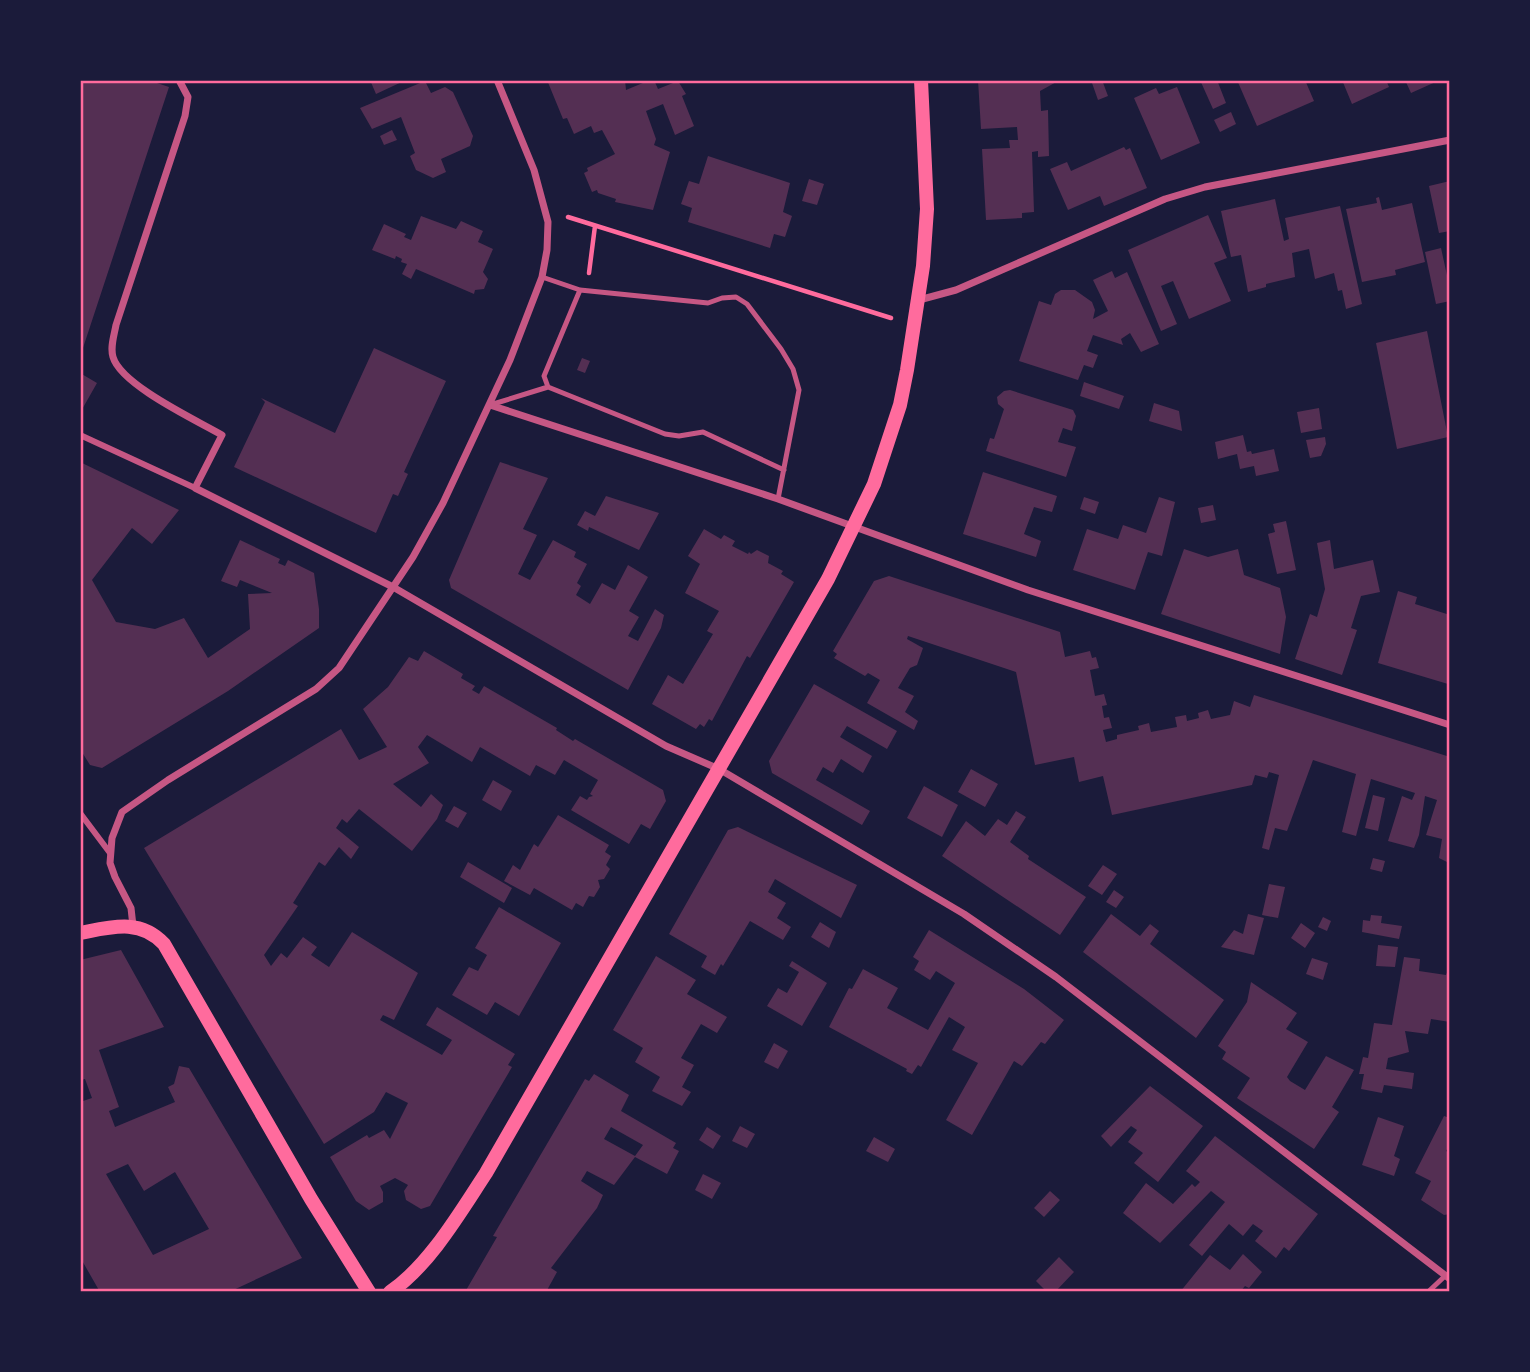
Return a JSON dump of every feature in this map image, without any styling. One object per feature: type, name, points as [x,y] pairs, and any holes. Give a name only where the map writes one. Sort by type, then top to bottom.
[{"type":"main road","points":[[390,1292],[446,1234],[486,1173],[828,579],[874,484],[900,405],[919,300],[927,209],[921,80]]},
{"type":"main road","points":[[80,933],[133,926],[154,934],[169,951],[311,1199],[369,1292]]},
{"type":"street","points":[[179,80],[188,97],[185,116],[116,325],[112,349],[121,373],[139,387],[222,435],[195,488]]},
{"type":"street","points":[[133,926],[131,908],[112,872],[110,853],[116,825],[122,813],[128,806],[328,680],[339,668],[393,587],[443,503],[490,405],[542,277],[547,250],[546,211],[534,170],[497,80]]},
{"type":"street","points":[[919,300],[956,290],[1165,199],[1205,187],[1450,140]]},
{"type":"street","points":[[490,405],[778,499],[1028,590],[1450,725]]},
{"type":"street","points":[[80,435],[195,488],[393,587],[666,746],[719,769],[964,914],[1056,977],[1447,1277]]},
{"type":"street","points":[[80,813],[110,853]]},
{"type":"lane","points":[[542,277],[584,290],[708,303],[736,297],[747,304],[781,349],[793,369],[799,390],[778,499]]},
{"type":"lane","points":[[548,387],[544,376],[584,290]]},
{"type":"lane","points":[[490,405],[548,387],[665,434],[678,436],[703,432],[784,470]]},
{"type":"lane","points":[[1428,1292],[1447,1277]]},
{"type":"path","points":[[546,211],[915,325]]},
{"type":"path","points":[[584,290],[595,226]]},
{"type":"building","points":[[80,80],[148,80],[169,87],[81,354]]},
{"type":"building","points":[[370,80],[406,80],[376,94]]},
{"type":"building","points":[[547,80],[625,80],[626,90],[650,80],[654,80],[658,89],[678,81],[686,94],[682,96],[694,126],[675,135],[663,104],[646,111],[656,139],[654,145],[670,152],[653,210],[615,202],[616,199],[598,193],[597,190],[592,192],[584,173],[588,171],[587,168],[615,154],[602,130],[594,133],[591,126],[574,134],[567,118],[563,119]]},
{"type":"building","points":[[978,80],[1060,80],[1040,91],[1041,111],[1048,110],[1049,156],[1038,157],[1038,151],[1032,152],[1034,212],[1022,213],[1022,218],[986,220],[982,149],[1010,148],[1009,140],[1018,140],[1017,127],[981,129]]},
{"type":"building","points":[[1102,80],[1108,96],[1098,100],[1092,83]]},
{"type":"building","points":[[1200,80],[1217,80],[1226,103],[1213,109]]},
{"type":"building","points":[[1237,80],[1305,80],[1314,101],[1257,126]]},
{"type":"building","points":[[1342,80],[1386,80],[1389,87],[1352,104]]},
{"type":"building","points":[[1405,80],[1440,80],[1411,93]]},
{"type":"building","points":[[425,81],[431,93],[445,87],[453,92],[473,136],[470,146],[441,159],[446,172],[433,178],[416,170],[410,156],[415,153],[401,117],[372,129],[360,108]]},
{"type":"building","points":[[1177,87],[1200,143],[1161,160],[1134,98],[1156,88],[1159,94]]},
{"type":"building","points":[[1231,112],[1236,124],[1220,132],[1214,120]]},
{"type":"building","points":[[392,130],[397,140],[384,145],[380,136]]},
{"type":"building","points":[[1124,147],[1126,150],[1130,148],[1147,188],[1104,206],[1100,196],[1068,210],[1050,169],[1067,162],[1071,171]]},
{"type":"building","points":[[708,156],[790,183],[783,212],[792,216],[785,237],[774,234],[770,248],[688,222],[692,208],[681,204],[689,181],[699,184]]},
{"type":"building","points":[[809,179],[824,184],[817,205],[802,201]]},
{"type":"building","points":[[1450,181],[1450,231],[1439,233],[1429,186]]},
{"type":"building","points":[[1379,197],[1382,210],[1412,203],[1425,262],[1395,270],[1396,275],[1362,282],[1346,209],[1377,203],[1376,198]]},
{"type":"building","points":[[1275,199],[1284,241],[1289,239],[1285,218],[1340,206],[1362,304],[1346,309],[1342,290],[1338,291],[1334,273],[1315,279],[1309,249],[1292,253],[1295,277],[1266,284],[1266,287],[1248,292],[1241,255],[1231,257],[1221,211]]},
{"type":"building","points":[[1208,215],[1227,258],[1214,263],[1231,301],[1189,319],[1173,281],[1161,286],[1177,324],[1161,331],[1128,250]]},
{"type":"building","points":[[421,216],[456,229],[461,221],[483,231],[478,242],[493,249],[483,272],[488,279],[484,289],[475,290],[474,294],[416,269],[411,279],[402,274],[407,264],[401,262],[402,259],[372,250],[384,224],[406,234],[404,237],[411,240]]},
{"type":"building","points":[[1441,248],[1450,301],[1436,304],[1425,252]]},
{"type":"building","points":[[1112,271],[1115,278],[1127,272],[1159,344],[1141,352],[1130,333],[1121,339],[1123,345],[1093,335],[1087,351],[1098,355],[1093,368],[1084,365],[1078,380],[1019,361],[1039,301],[1051,305],[1055,294],[1061,290],[1075,290],[1092,302],[1095,310],[1093,319],[1108,311],[1093,280]]},
{"type":"building","points":[[1427,331],[1448,437],[1397,449],[1376,343]]},
{"type":"building","points":[[374,348],[446,381],[404,472],[408,474],[398,496],[393,494],[376,533],[234,467],[265,402],[261,398],[335,433]]},
{"type":"building","points":[[582,358],[590,361],[585,373],[577,370]]},
{"type":"building","points":[[80,373],[97,383],[80,413]]},
{"type":"building","points":[[1084,382],[1124,396],[1119,409],[1080,396]]},
{"type":"building","points":[[1010,390],[1073,410],[1076,416],[1072,431],[1063,428],[1058,442],[1076,447],[1066,477],[986,451],[990,438],[994,439],[1004,409],[998,404],[997,397]]},
{"type":"building","points":[[1154,403],[1179,411],[1182,431],[1149,421]]},
{"type":"building","points":[[1319,408],[1322,429],[1301,433],[1297,412]]},
{"type":"building","points":[[1243,435],[1247,452],[1251,451],[1252,454],[1274,449],[1279,471],[1256,476],[1254,466],[1240,469],[1237,454],[1218,459],[1215,442]]},
{"type":"building","points":[[1325,437],[1326,444],[1321,456],[1310,458],[1306,440]]},
{"type":"building","points":[[80,462],[179,510],[152,544],[132,528],[92,580],[116,622],[155,629],[184,618],[208,658],[250,629],[248,594],[272,593],[240,580],[237,587],[221,581],[240,540],[280,559],[278,563],[285,566],[288,560],[314,573],[319,609],[319,628],[228,691],[102,768],[90,765],[80,749]]},
{"type":"building","points":[[500,462],[548,478],[523,529],[537,535],[518,574],[530,580],[553,540],[576,552],[574,557],[587,564],[577,583],[581,586],[576,595],[590,604],[602,583],[615,590],[628,565],[648,577],[629,611],[639,617],[628,636],[638,641],[655,609],[664,615],[661,628],[628,690],[451,588],[449,580]]},
{"type":"building","points":[[983,472],[1057,496],[1052,512],[1034,507],[1024,534],[1041,541],[1036,557],[963,534]]},
{"type":"building","points":[[606,496],[659,513],[639,550],[589,527],[588,531],[577,525],[585,511],[595,516]]},
{"type":"building","points":[[1084,497],[1099,502],[1095,514],[1080,509]]},
{"type":"building","points":[[1159,497],[1175,502],[1162,556],[1148,552],[1135,590],[1073,570],[1087,529],[1118,539],[1123,525],[1146,533]]},
{"type":"building","points":[[1213,505],[1216,520],[1201,523],[1198,508]]},
{"type":"building","points":[[1286,521],[1296,570],[1277,574],[1268,534],[1275,532],[1273,524]]},
{"type":"building","points":[[704,529],[721,539],[724,535],[735,541],[732,546],[748,554],[757,550],[769,556],[768,563],[783,571],[781,574],[794,582],[750,658],[747,656],[712,721],[709,719],[704,727],[700,724],[696,729],[652,704],[668,675],[683,684],[713,634],[707,631],[719,611],[685,593],[700,564],[688,556]]},
{"type":"building","points":[[1330,540],[1334,569],[1373,560],[1380,592],[1361,596],[1351,628],[1357,630],[1342,675],[1295,659],[1310,614],[1317,617],[1325,589],[1317,543]]},
{"type":"building","points":[[1184,549],[1208,557],[1238,549],[1244,575],[1280,588],[1286,617],[1280,654],[1161,614]]},
{"type":"building","points":[[889,576],[1060,632],[1065,657],[1090,651],[1092,658],[1096,657],[1099,668],[1090,670],[1095,696],[1104,694],[1107,705],[1102,706],[1104,718],[1109,717],[1112,728],[1103,730],[1106,742],[1117,739],[1117,735],[1139,730],[1138,726],[1149,723],[1151,732],[1177,727],[1175,717],[1186,715],[1187,721],[1199,718],[1198,713],[1208,710],[1211,719],[1230,715],[1234,701],[1250,707],[1254,695],[1450,757],[1449,863],[1439,858],[1442,839],[1426,835],[1437,800],[1425,796],[1419,835],[1414,848],[1388,841],[1402,796],[1412,800],[1415,793],[1371,779],[1356,836],[1342,832],[1356,774],[1313,760],[1287,831],[1275,828],[1269,850],[1262,848],[1279,775],[1269,772],[1267,778],[1255,775],[1252,785],[1112,815],[1103,776],[1079,782],[1074,757],[1035,765],[1016,672],[908,636],[907,639],[923,648],[917,665],[910,668],[898,688],[914,696],[905,712],[918,721],[914,730],[867,703],[880,680],[868,673],[865,676],[834,658],[837,654],[833,651],[874,581]]},
{"type":"building","points":[[1398,591],[1417,597],[1415,604],[1450,615],[1448,684],[1378,663]]},
{"type":"building","points":[[424,651],[463,674],[461,678],[475,686],[472,690],[479,694],[484,686],[557,728],[556,730],[573,741],[575,739],[663,790],[666,801],[650,829],[641,824],[629,844],[571,810],[580,796],[587,800],[593,796],[590,794],[598,780],[564,760],[555,775],[536,765],[530,776],[480,747],[472,762],[427,735],[418,747],[429,763],[393,784],[421,807],[431,794],[443,805],[437,819],[412,851],[359,809],[347,823],[342,819],[336,828],[359,847],[351,859],[339,847],[325,866],[319,862],[293,903],[298,906],[264,955],[271,966],[281,953],[287,958],[303,937],[317,947],[311,955],[329,967],[352,932],[418,973],[394,1020],[383,1015],[380,1020],[442,1055],[452,1040],[426,1025],[437,1007],[515,1054],[508,1065],[512,1067],[430,1206],[421,1209],[406,1200],[404,1191],[408,1185],[395,1178],[380,1186],[383,1202],[369,1210],[356,1201],[330,1157],[367,1135],[369,1138],[384,1130],[390,1139],[408,1103],[386,1092],[374,1112],[324,1144],[144,848],[341,729],[359,760],[387,747],[363,709],[388,687],[409,657],[418,661]]},
{"type":"building","points":[[814,684],[897,731],[887,749],[847,726],[840,737],[872,756],[863,773],[841,759],[833,773],[823,767],[816,780],[870,811],[862,825],[772,773],[769,761]]},
{"type":"building","points":[[971,769],[998,784],[985,807],[958,792]]},
{"type":"building","points":[[493,780],[512,791],[501,811],[482,800]]},
{"type":"building","points":[[924,786],[958,805],[942,837],[907,818]]},
{"type":"building","points":[[1373,795],[1385,798],[1378,831],[1365,828]]},
{"type":"building","points":[[454,806],[467,813],[458,828],[445,821]]},
{"type":"building","points":[[1016,811],[1026,817],[1010,842],[1029,856],[1028,859],[1086,897],[1060,935],[942,856],[966,821],[985,836],[998,819],[1007,825]]},
{"type":"building","points":[[558,815],[609,845],[605,852],[611,856],[606,865],[610,869],[604,879],[598,880],[600,887],[594,897],[589,896],[583,907],[576,903],[572,910],[534,888],[530,895],[504,881],[513,865],[520,870],[534,844],[538,847]]},
{"type":"building","points":[[738,827],[857,885],[841,918],[775,879],[768,892],[786,903],[777,918],[791,927],[783,940],[750,921],[715,975],[701,967],[707,956],[669,934],[728,830]]},
{"type":"building","points":[[1373,858],[1385,861],[1382,872],[1370,869]]},
{"type":"building","points":[[468,862],[512,888],[504,903],[460,877]]},
{"type":"building","points":[[1103,865],[1117,874],[1102,895],[1088,886]]},
{"type":"building","points":[[1269,884],[1285,887],[1278,918],[1262,915]]},
{"type":"building","points":[[1114,890],[1124,897],[1116,908],[1106,902]]},
{"type":"building","points":[[499,907],[561,943],[519,1016],[495,1002],[487,1015],[452,995],[469,967],[478,971],[487,955],[475,948]]},
{"type":"building","points":[[1111,914],[1140,936],[1150,924],[1159,931],[1150,944],[1224,1000],[1196,1038],[1083,952]]},
{"type":"building","points":[[1248,914],[1264,918],[1254,955],[1221,947],[1234,930],[1243,934]]},
{"type":"building","points":[[1371,915],[1382,916],[1381,923],[1402,926],[1399,939],[1362,932],[1363,920],[1370,921]]},
{"type":"building","points":[[1323,917],[1331,921],[1327,931],[1318,927]]},
{"type":"building","points":[[820,922],[836,932],[829,948],[811,937]]},
{"type":"building","points":[[1301,923],[1315,933],[1305,948],[1291,938]]},
{"type":"building","points":[[929,930],[1024,989],[1064,1020],[1045,1044],[1041,1042],[1022,1066],[1014,1061],[972,1135],[946,1120],[978,1063],[952,1050],[965,1027],[949,1017],[921,1067],[918,1065],[912,1074],[829,1027],[849,988],[852,989],[863,969],[898,988],[887,1008],[928,1030],[955,983],[936,971],[930,980],[914,970],[919,961],[913,957]]},
{"type":"building","points":[[1378,945],[1398,947],[1395,967],[1376,966]]},
{"type":"building","points":[[121,950],[164,1027],[99,1050],[119,1107],[109,1111],[115,1127],[175,1102],[168,1087],[174,1084],[179,1066],[189,1068],[302,1258],[229,1292],[100,1292],[80,1257],[80,1102],[92,1098],[85,1079],[80,1080],[80,960]],"holes":[[[128,1164],[144,1191],[175,1172],[209,1229],[153,1255],[106,1174]]]},
{"type":"building","points":[[656,956],[696,980],[687,994],[727,1017],[717,1033],[701,1024],[681,1058],[694,1065],[682,1087],[691,1092],[682,1106],[652,1091],[660,1077],[635,1062],[643,1048],[613,1030]]},
{"type":"building","points":[[1404,957],[1420,959],[1419,971],[1446,975],[1450,965],[1450,1022],[1431,1019],[1428,1034],[1405,1031],[1409,1052],[1388,1058],[1386,1069],[1414,1073],[1412,1089],[1384,1085],[1382,1093],[1361,1089],[1364,1074],[1359,1074],[1363,1057],[1368,1058],[1374,1023],[1392,1025]]},
{"type":"building","points":[[1312,958],[1328,963],[1323,980],[1306,974]]},
{"type":"building","points":[[792,961],[827,983],[802,1026],[767,1006],[778,988],[787,993],[799,972],[789,966]]},
{"type":"building","points":[[1251,982],[1297,1013],[1286,1029],[1308,1042],[1287,1077],[1290,1081],[1305,1090],[1326,1056],[1354,1070],[1332,1107],[1339,1112],[1314,1149],[1237,1098],[1250,1078],[1222,1059],[1226,1052],[1218,1046],[1247,1002]]},
{"type":"building","points":[[774,1043],[788,1051],[778,1069],[764,1062]]},
{"type":"building","points":[[594,1074],[629,1095],[621,1111],[676,1143],[673,1148],[679,1151],[667,1174],[635,1157],[614,1185],[587,1171],[581,1181],[603,1195],[597,1208],[551,1268],[557,1272],[546,1292],[465,1292],[497,1237],[493,1236],[585,1079],[589,1081]],"holes":[[[611,1127],[643,1145],[635,1156],[604,1139]]]},
{"type":"building","points":[[1150,1086],[1203,1126],[1158,1182],[1134,1163],[1143,1153],[1128,1142],[1137,1130],[1131,1126],[1111,1147],[1101,1136]]},
{"type":"building","points":[[1444,1116],[1450,1118],[1450,1144],[1446,1151],[1450,1153],[1450,1214],[1444,1215],[1421,1200],[1431,1181],[1415,1173]]},
{"type":"building","points":[[1378,1117],[1404,1126],[1394,1156],[1400,1159],[1394,1176],[1362,1165]]},
{"type":"building","points":[[740,1126],[755,1134],[747,1148],[732,1141]]},
{"type":"building","points":[[707,1127],[721,1136],[713,1149],[699,1140]]},
{"type":"building","points":[[1215,1136],[1318,1214],[1289,1251],[1284,1247],[1276,1258],[1255,1241],[1263,1231],[1253,1224],[1243,1236],[1229,1224],[1202,1256],[1189,1245],[1225,1202],[1211,1191],[1160,1243],[1123,1213],[1146,1183],[1173,1204],[1192,1184],[1195,1187],[1200,1182],[1186,1171]]},
{"type":"building","points":[[874,1137],[895,1149],[888,1162],[866,1151]]},
{"type":"building","points":[[703,1174],[721,1183],[712,1199],[695,1190]]},
{"type":"building","points":[[1050,1191],[1060,1200],[1044,1217],[1034,1208]]},
{"type":"building","points":[[1243,1254],[1262,1272],[1249,1288],[1245,1286],[1240,1292],[1180,1292],[1210,1255],[1230,1270]]},
{"type":"building","points":[[1059,1257],[1074,1272],[1055,1292],[1047,1292],[1036,1281]]}]
